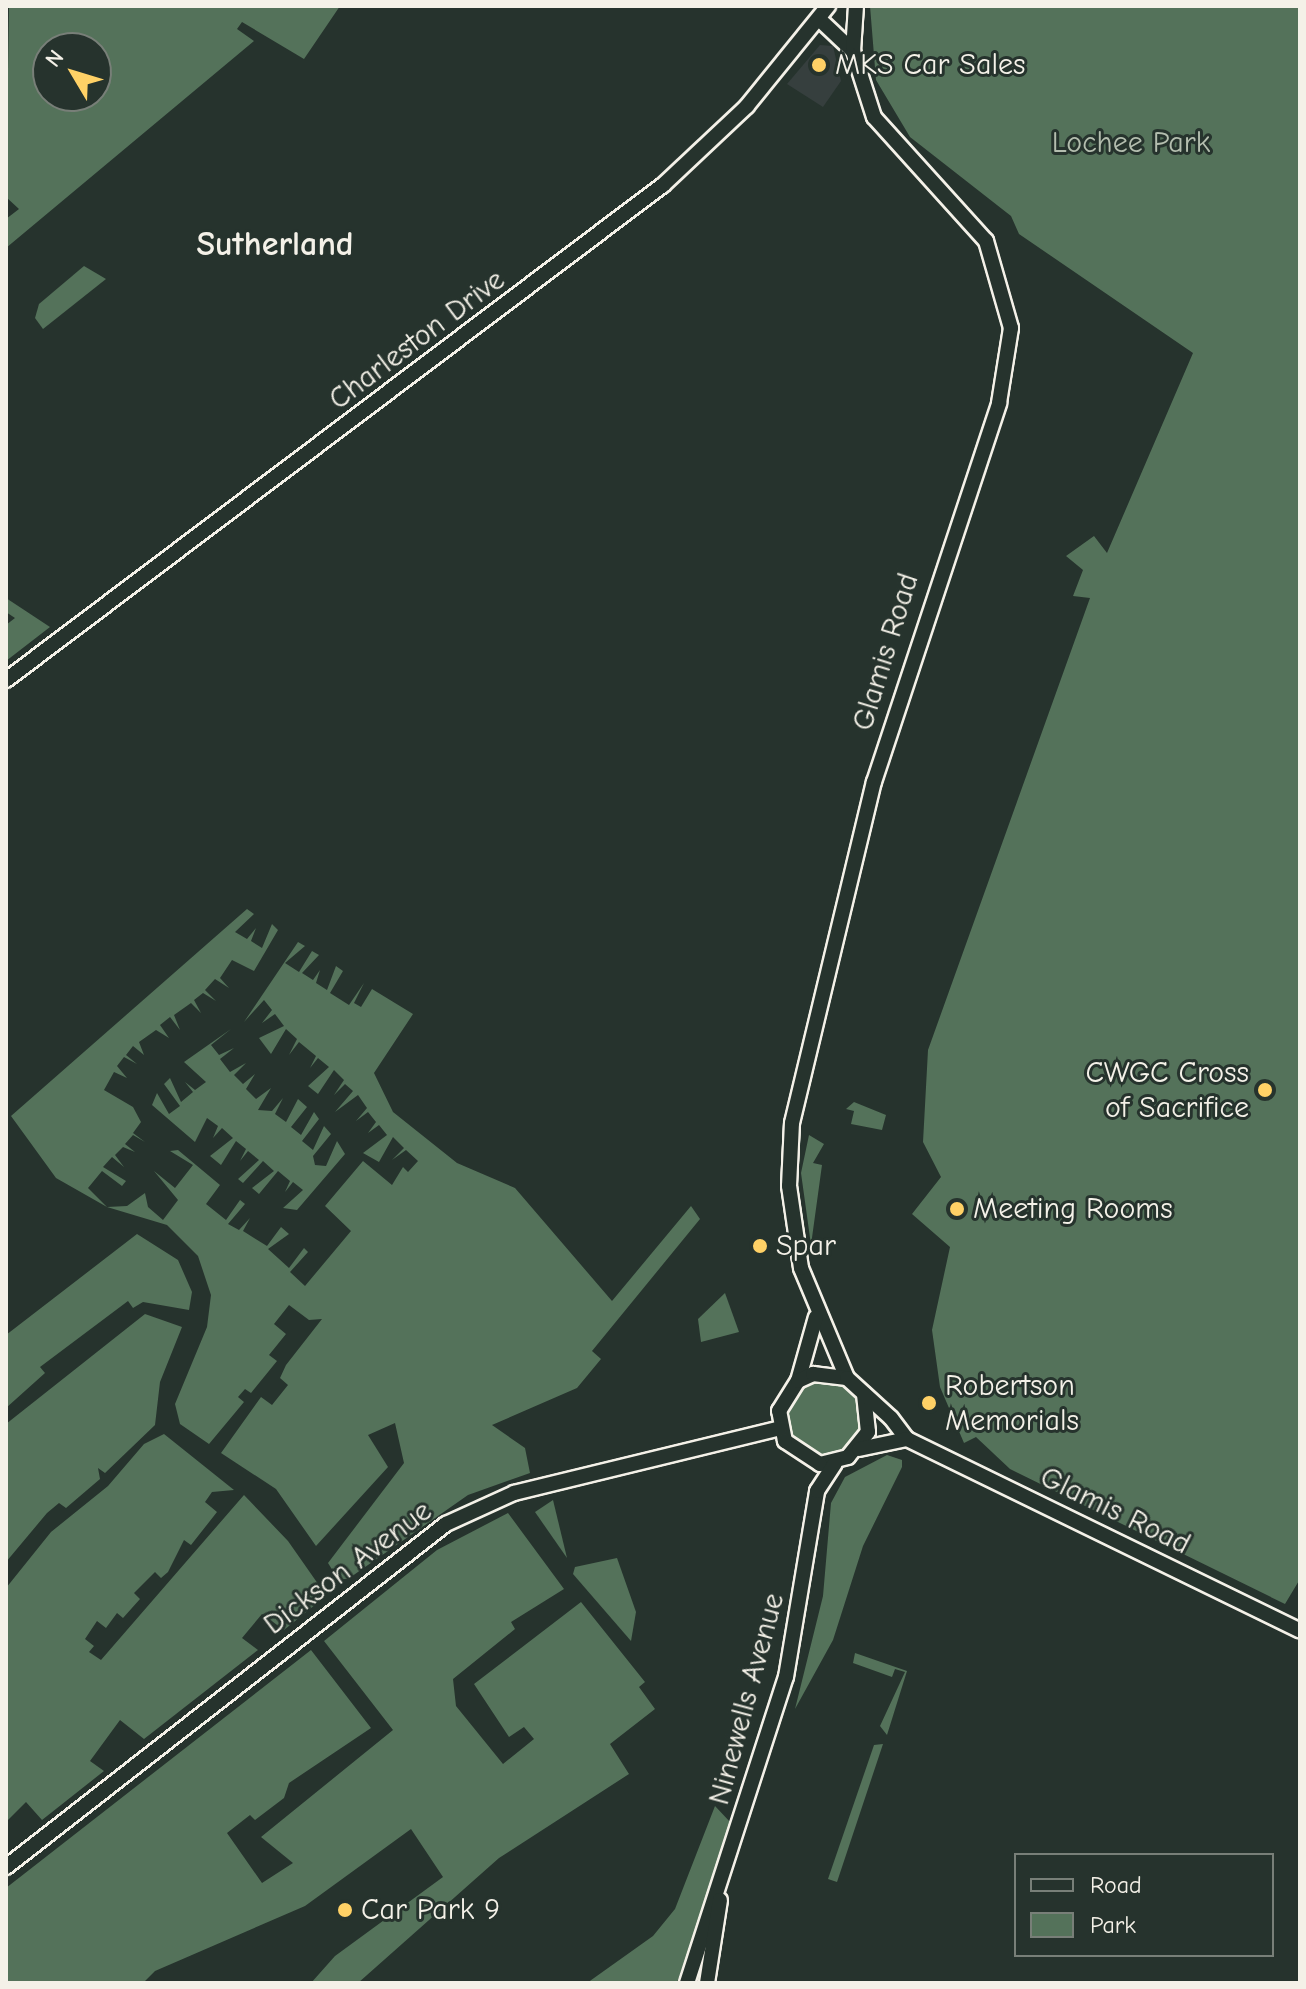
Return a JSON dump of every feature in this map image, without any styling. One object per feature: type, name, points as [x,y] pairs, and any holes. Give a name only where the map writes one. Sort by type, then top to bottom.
[{"type":"street","name":"Charleston Drive","points":[[6,680],[663,185],[747,106],[828,6]]},
{"type":"street","name":"Glamis Road","points":[[838,6],[856,12],[853,51],[874,117],[986,241],[1011,328],[999,403],[930,594],[874,782],[792,1123],[792,1219],[816,1317],[847,1378],[907,1439],[1300,1631]]},
{"type":"street","name":"Glamis Road","points":[[819,19],[853,51]]},
{"type":"street","name":"Glamis Road","points":[[780,1428],[779,1411],[798,1381],[816,1317]]},
{"type":"street","points":[[798,1381],[813,1374],[847,1378]]},
{"type":"street","points":[[859,1449],[870,1413],[864,1394]]},
{"type":"street","points":[[780,1428],[805,1459],[817,1491]]},
{"type":"street","name":"Dickson Avenue","points":[[6,1867],[446,1524],[523,1490],[780,1428]]},
{"type":"street","points":[[805,1459],[835,1463],[859,1449],[907,1439]]},
{"type":"street","name":"Ninewells Avenue","points":[[687,1983],[786,1677],[817,1491],[835,1463]]},
{"type":"street","name":"Ninewells Avenue","points":[[707,1983],[725,1872]]},
{"type":"shaded area","points":[[820,45],[833,46],[841,81],[823,107],[787,84]]},
{"type":"green space","points":[[9,6],[340,6],[304,59],[242,22],[237,29],[254,41],[6,248],[6,219],[19,209],[6,197]]},
{"type":"green space","name":"Lochee Park","points":[[870,6],[1300,6],[1300,1579],[1285,1604],[1010,1469],[976,1437],[964,1443],[940,1387],[932,1330],[950,1247],[912,1214],[941,1177],[923,1142],[928,1050],[1090,598],[1073,596],[1083,570],[1066,556],[1094,536],[1107,553],[1193,353],[1019,234],[1011,216],[910,137],[876,80]]},
{"type":"green space","points":[[84,266],[106,279],[43,329],[35,318],[39,304]]},
{"type":"green space","points":[[6,598],[50,627],[6,661],[6,625],[15,618],[6,612]]},
{"type":"green space","points":[[247,909],[254,914],[235,932],[247,939],[256,928],[251,941],[262,948],[272,924],[278,930],[254,971],[232,960],[220,978],[229,988],[215,979],[205,990],[216,1001],[203,993],[194,1000],[201,1013],[191,1003],[174,1015],[180,1030],[170,1017],[160,1025],[169,1038],[156,1030],[139,1042],[144,1055],[133,1046],[126,1055],[137,1064],[124,1057],[117,1066],[127,1078],[114,1072],[104,1090],[133,1107],[141,1122],[133,1133],[145,1142],[133,1135],[125,1144],[135,1152],[123,1147],[115,1155],[124,1167],[112,1157],[103,1167],[126,1181],[122,1186],[102,1171],[88,1188],[107,1207],[56,1178],[11,1116]]},
{"type":"green space","points":[[298,942],[305,946],[285,963],[299,972],[312,951],[319,955],[302,973],[313,980],[320,970],[316,983],[327,990],[336,966],[343,971],[330,993],[349,1005],[364,983],[354,1003],[361,1007],[372,989],[413,1014],[374,1073],[393,1112],[457,1163],[515,1188],[612,1301],[691,1206],[700,1219],[592,1351],[601,1359],[577,1388],[492,1425],[525,1448],[530,1473],[468,1495],[348,1579],[338,1579],[328,1563],[404,1463],[395,1423],[368,1435],[388,1467],[316,1546],[276,1489],[221,1453],[261,1397],[272,1405],[288,1385],[280,1378],[286,1365],[322,1319],[309,1320],[289,1305],[274,1324],[286,1334],[269,1355],[277,1361],[251,1393],[245,1389],[238,1397],[244,1402],[209,1444],[180,1424],[175,1404],[207,1327],[211,1295],[198,1256],[167,1225],[107,1207],[127,1206],[145,1193],[148,1207],[163,1220],[178,1200],[154,1171],[175,1188],[193,1165],[170,1151],[178,1150],[220,1185],[206,1204],[226,1220],[240,1200],[245,1204],[228,1224],[239,1230],[250,1218],[243,1231],[267,1246],[281,1227],[289,1234],[268,1249],[289,1268],[304,1248],[308,1252],[290,1272],[305,1286],[351,1231],[325,1206],[363,1161],[392,1185],[403,1167],[408,1172],[418,1161],[406,1150],[392,1160],[404,1148],[393,1137],[379,1162],[363,1153],[387,1135],[379,1125],[368,1133],[376,1122],[368,1112],[356,1121],[367,1108],[358,1095],[335,1112],[353,1091],[345,1084],[334,1095],[344,1080],[334,1070],[318,1094],[308,1086],[329,1067],[318,1058],[310,1068],[316,1056],[299,1042],[289,1055],[297,1039],[286,1029],[271,1054],[259,1038],[284,1026],[275,1014],[262,1023],[272,1010],[264,1000],[244,1022]]},
{"type":"green space","points":[[231,1029],[211,1045],[219,1055],[234,1048],[220,1059],[230,1072],[246,1063],[234,1075],[243,1084],[255,1074],[246,1089],[256,1099],[271,1088],[258,1110],[272,1111],[283,1098],[275,1114],[286,1122],[298,1099],[307,1107],[291,1127],[301,1135],[314,1112],[319,1119],[302,1141],[313,1150],[324,1126],[331,1134],[313,1156],[315,1165],[326,1166],[337,1141],[345,1154],[297,1210],[283,1208],[303,1190],[293,1182],[285,1192],[290,1181],[278,1171],[259,1194],[252,1188],[274,1171],[263,1161],[243,1183],[238,1179],[259,1160],[248,1151],[240,1161],[246,1149],[236,1141],[221,1165],[210,1156],[233,1138],[222,1128],[213,1138],[218,1126],[207,1118],[195,1142],[152,1105],[157,1093],[169,1114],[180,1106],[164,1084],[170,1078],[181,1102],[193,1092],[185,1082],[195,1090],[206,1082],[184,1062]]},
{"type":"green space","points":[[854,1102],[886,1115],[882,1130],[851,1124],[854,1111],[846,1109]]},
{"type":"green space","points":[[809,1135],[824,1144],[813,1163],[822,1165],[811,1245],[801,1173]]},
{"type":"green space","points":[[137,1234],[178,1260],[192,1292],[189,1310],[143,1302],[133,1308],[128,1301],[40,1367],[45,1373],[6,1408],[6,1335]]},
{"type":"green space","points":[[725,1293],[739,1332],[701,1342],[698,1319]]},
{"type":"green space","points":[[145,1314],[182,1327],[160,1382],[155,1425],[105,1473],[98,1468],[100,1479],[66,1508],[59,1503],[47,1513],[6,1562],[6,1424]]},
{"type":"green space","points":[[824,1381],[838,1384],[850,1392],[858,1404],[861,1418],[858,1432],[850,1444],[838,1452],[824,1455],[810,1452],[798,1444],[790,1432],[787,1418],[790,1404],[798,1392],[810,1384]]},
{"type":"green space","points":[[164,1434],[234,1490],[212,1492],[205,1502],[217,1512],[191,1545],[184,1540],[168,1572],[161,1578],[155,1572],[134,1593],[140,1599],[123,1618],[117,1613],[106,1628],[97,1621],[85,1639],[94,1646],[89,1652],[101,1660],[244,1495],[288,1541],[323,1591],[321,1600],[284,1630],[262,1614],[242,1638],[258,1650],[144,1739],[120,1720],[90,1761],[104,1771],[42,1820],[26,1802],[6,1822],[6,1588],[51,1532],[108,1486],[144,1444]]},
{"type":"green space","points":[[887,1455],[902,1460],[902,1467],[863,1546],[833,1640],[795,1709],[823,1596],[831,1503],[845,1477]]},
{"type":"green space","points":[[553,1500],[567,1558],[535,1512]]},
{"type":"green space","points":[[508,1513],[564,1589],[511,1622],[515,1629],[453,1679],[456,1706],[503,1764],[534,1739],[524,1727],[509,1737],[474,1684],[581,1602],[645,1682],[639,1687],[655,1709],[610,1744],[629,1774],[499,1858],[358,1983],[311,1983],[335,1956],[443,1877],[411,1829],[305,1906],[155,1971],[143,1983],[6,1983],[6,1888],[311,1650],[371,1728],[289,1783],[284,1798],[255,1820],[250,1815],[227,1833],[262,1883],[293,1863],[261,1837],[393,1730],[324,1641],[437,1550]]},
{"type":"green space","points":[[617,1558],[636,1612],[631,1641],[573,1574],[575,1567]]},
{"type":"green space","points":[[855,1653],[907,1671],[887,1735],[880,1726],[905,1672],[895,1669],[892,1677],[853,1663]]},
{"type":"green space","points":[[883,1744],[837,1882],[828,1879],[874,1745]]},
{"type":"green space","points":[[715,1806],[731,1823],[677,1983],[587,1983],[653,1936],[675,1909]]},
{"type":"place","name":"MKS Car Sales","points":[[819,65]]},
{"type":"place","name":"CWGC Cross of Sacrifice","points":[[1265,1090]]},
{"type":"place","name":"Meeting Rooms","points":[[957,1209]]},
{"type":"place","name":"Spar","points":[[760,1246]]},
{"type":"place","name":"Robertson Memorials","points":[[929,1403]]},
{"type":"place","name":"Car Park 9","points":[[345,1910]]},
{"type":"district","name":"Sutherland","points":[[275,245]]}]
